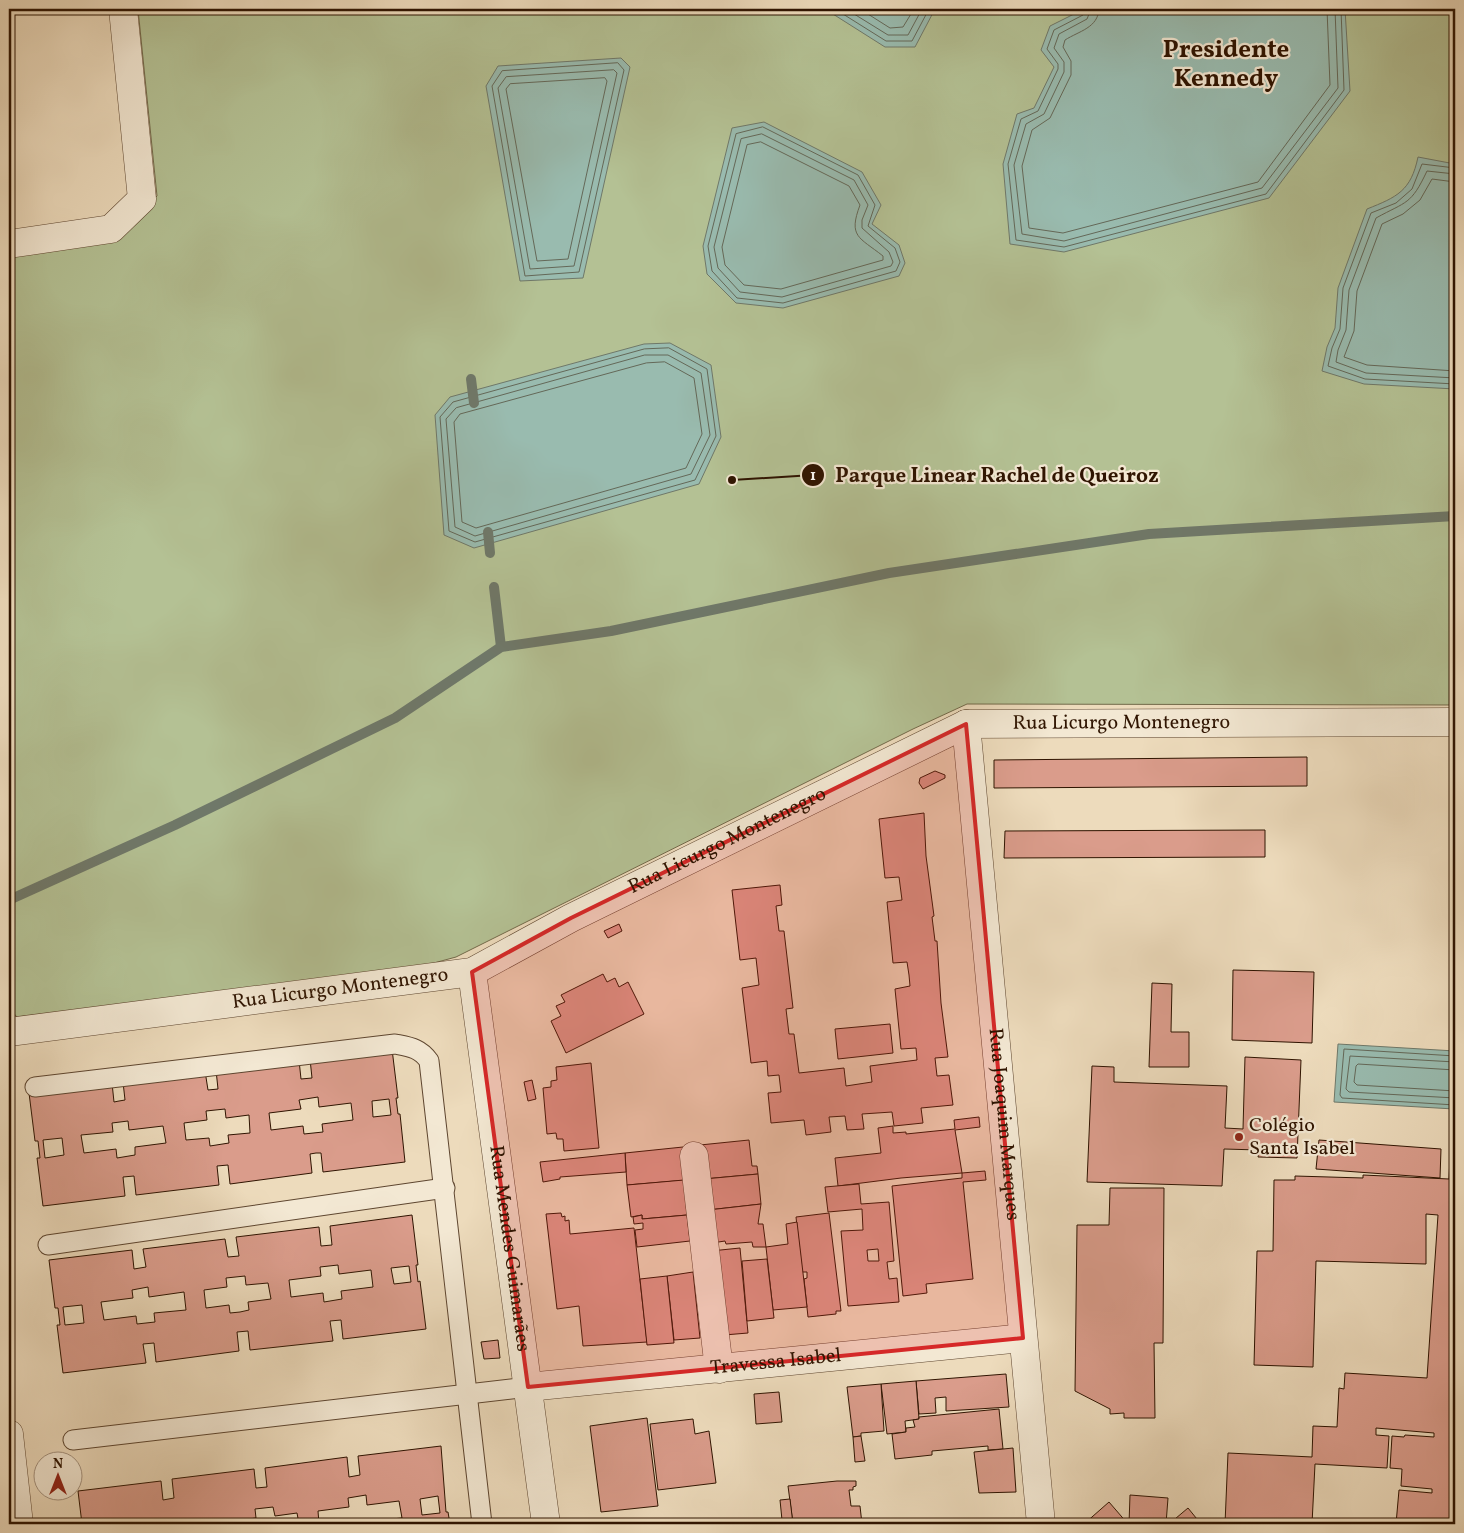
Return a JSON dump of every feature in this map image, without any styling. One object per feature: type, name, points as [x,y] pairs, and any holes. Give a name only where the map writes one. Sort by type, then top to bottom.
[{"type":"street","points":[[9,244],[111,229],[142,199],[123,9]]},
{"type":"street","name":"Rua Licurgo Montenegro","points":[[9,1032],[472,972],[571,918],[966,724],[1455,722]]},
{"type":"street","name":"Rua Joaquim Marques","points":[[966,724],[1041,1524]]},
{"type":"street","name":"Rua Mendes Guimarães","points":[[472,972],[546,1524]]},
{"type":"street","points":[[694,1156],[719,1369]]},
{"type":"street","name":"Travessa Isabel","points":[[528,1386],[719,1369],[1023,1338]]},
{"type":"street","points":[[9,1434],[19,1524]]},
{"type":"lane","points":[[35,1087],[395,1044],[414,1047],[423,1052],[429,1061],[445,1188],[482,1524]]},
{"type":"lane","points":[[48,1245],[445,1188]]},
{"type":"lane","points":[[73,1440],[528,1386]]},
{"type":"highlighted area","points":[[966,724],[1023,1338],[528,1387],[472,972],[571,918]]},
{"type":"green space","points":[[138,9],[1455,9],[1455,705],[967,704],[913,729],[456,957],[408,970],[17,1017],[9,1008],[9,255],[112,241],[157,196]]},
{"type":"water","points":[[825,9],[935,9],[915,47],[885,47]]},
{"type":"water","points":[[1084,9],[1345,9],[1350,91],[1269,198],[1064,252],[1010,244],[1003,164],[1017,114],[1034,108],[1054,67],[1041,50],[1050,26]]},
{"type":"water","points":[[621,58],[630,67],[583,278],[520,281],[486,86],[498,66]]},
{"type":"water","points":[[764,122],[862,172],[881,205],[872,224],[899,245],[905,263],[899,276],[783,308],[736,303],[707,274],[703,246],[732,128]]},
{"type":"water","points":[[1418,157],[1455,164],[1455,389],[1364,384],[1322,371],[1327,347],[1335,328],[1338,288],[1367,209],[1387,201],[1407,185],[1415,169]]},
{"type":"water","points":[[670,343],[711,365],[721,437],[699,484],[474,548],[444,535],[435,415],[450,397],[644,344]]},
{"type":"water","points":[[1338,1044],[1455,1051],[1454,1109],[1334,1102]]},
{"type":"building","points":[[1307,757],[1307,786],[994,788],[994,760]]},
{"type":"building","points":[[935,771],[945,775],[945,778],[923,789],[919,783],[920,778]]},
{"type":"building","points":[[924,813],[926,856],[934,916],[932,917],[935,941],[937,941],[941,1003],[948,1057],[935,1058],[937,1076],[949,1075],[953,1105],[921,1108],[923,1123],[894,1126],[892,1112],[862,1114],[864,1129],[847,1130],[845,1116],[829,1117],[831,1132],[806,1135],[804,1120],[771,1123],[768,1093],[781,1092],[779,1075],[768,1076],[767,1061],[751,1063],[742,988],[759,985],[756,958],[740,960],[732,890],[780,885],[782,905],[776,906],[779,931],[784,931],[793,1008],[786,1009],[789,1034],[794,1034],[799,1073],[844,1068],[846,1086],[872,1082],[870,1066],[917,1060],[916,1048],[901,1049],[895,989],[910,986],[909,975],[907,962],[893,963],[887,902],[902,900],[899,877],[885,878],[879,819]]},
{"type":"building","points":[[1265,830],[1265,857],[1004,858],[1005,831]]},
{"type":"building","points":[[619,924],[622,931],[608,938],[604,931]]},
{"type":"building","points":[[1233,970],[1314,972],[1312,1043],[1232,1040]]},
{"type":"building","points":[[603,974],[607,982],[615,978],[619,987],[628,982],[644,1014],[566,1053],[551,1021],[561,1016],[556,1006],[565,1002],[561,995]]},
{"type":"building","points":[[1152,983],[1172,984],[1171,1032],[1189,1032],[1189,1067],[1149,1067]]},
{"type":"building","points":[[890,1024],[893,1053],[838,1059],[835,1029]]},
{"type":"building","points":[[392,1049],[398,1098],[396,1098],[398,1114],[400,1114],[405,1162],[323,1172],[321,1153],[316,1153],[310,1154],[312,1173],[230,1184],[228,1165],[217,1166],[219,1185],[136,1195],[134,1176],[123,1177],[125,1196],[43,1206],[37,1158],[40,1158],[38,1141],[35,1141],[29,1093],[112,1083],[114,1102],[125,1100],[123,1082],[205,1071],[208,1090],[218,1089],[216,1070],[299,1060],[301,1079],[312,1078],[310,1059]],"holes":[[[318,1097],[319,1107],[351,1103],[353,1120],[322,1124],[323,1132],[304,1134],[303,1126],[271,1130],[269,1113],[301,1109],[299,1100]],[[389,1099],[391,1115],[373,1117],[372,1101]],[[225,1109],[226,1118],[249,1115],[250,1133],[228,1135],[229,1143],[210,1146],[209,1138],[186,1140],[184,1123],[207,1120],[206,1111]],[[128,1121],[129,1130],[163,1126],[166,1143],[135,1147],[135,1155],[117,1158],[116,1149],[84,1153],[81,1135],[113,1132],[112,1123]],[[62,1138],[64,1155],[45,1158],[43,1140]]]},
{"type":"building","points":[[1245,1057],[1301,1060],[1297,1158],[1258,1157],[1259,1150],[1224,1149],[1222,1186],[1087,1182],[1092,1066],[1114,1067],[1114,1082],[1227,1086],[1225,1128],[1243,1129]]},
{"type":"building","points":[[591,1063],[599,1148],[564,1151],[563,1139],[557,1139],[556,1133],[547,1134],[543,1088],[551,1087],[551,1081],[557,1080],[556,1067]]},
{"type":"building","points":[[532,1080],[536,1099],[528,1101],[524,1082]]},
{"type":"building","points":[[979,1117],[980,1127],[955,1130],[962,1173],[838,1186],[835,1158],[881,1153],[878,1128],[893,1126],[893,1133],[906,1132],[906,1134],[955,1129],[954,1120]]},
{"type":"building","points":[[749,1140],[752,1166],[757,1166],[758,1174],[704,1179],[700,1145]]},
{"type":"building","points":[[1319,1140],[1441,1149],[1440,1178],[1316,1169]]},
{"type":"building","points":[[683,1147],[687,1180],[627,1185],[625,1153]]},
{"type":"building","points":[[625,1153],[626,1172],[560,1177],[560,1179],[543,1182],[540,1162]]},
{"type":"building","points":[[1450,1157],[1455,1157],[1455,1254],[1451,1254],[1451,1271],[1455,1272],[1455,1524],[1396,1524],[1399,1490],[1432,1493],[1432,1489],[1401,1486],[1402,1469],[1390,1468],[1392,1436],[1434,1437],[1434,1433],[1376,1428],[1376,1435],[1389,1436],[1387,1468],[1315,1464],[1312,1524],[1225,1524],[1228,1453],[1312,1457],[1313,1426],[1337,1427],[1339,1388],[1344,1389],[1345,1373],[1427,1378],[1438,1215],[1426,1214],[1426,1264],[1316,1261],[1313,1367],[1254,1365],[1257,1251],[1273,1251],[1274,1180],[1295,1180],[1295,1176],[1363,1178],[1363,1175],[1449,1179]]},
{"type":"building","points":[[985,1171],[986,1180],[963,1182],[973,1279],[926,1284],[927,1293],[903,1296],[892,1186],[962,1178],[962,1173]]},
{"type":"building","points":[[758,1174],[761,1204],[708,1210],[704,1179]]},
{"type":"building","points":[[684,1180],[687,1215],[642,1219],[642,1215],[631,1217],[627,1185]]},
{"type":"building","points":[[859,1184],[861,1204],[889,1202],[894,1261],[887,1262],[889,1279],[897,1278],[899,1302],[848,1306],[841,1231],[863,1230],[862,1209],[828,1212],[825,1187]],"holes":[[[878,1249],[879,1261],[868,1261],[867,1250]]]},
{"type":"building","points":[[1110,1188],[1164,1188],[1163,1343],[1154,1343],[1155,1418],[1124,1418],[1124,1413],[1110,1414],[1110,1409],[1075,1391],[1077,1225],[1109,1225]]},
{"type":"building","points":[[761,1204],[758,1224],[763,1224],[766,1247],[753,1247],[752,1242],[726,1244],[725,1241],[712,1243],[708,1210]]},
{"type":"building","points":[[561,1213],[562,1217],[565,1216],[565,1221],[569,1220],[570,1234],[634,1228],[647,1342],[583,1346],[579,1306],[557,1309],[546,1214]]},
{"type":"building","points":[[829,1213],[841,1311],[836,1311],[836,1314],[808,1317],[804,1279],[807,1278],[807,1272],[802,1272],[796,1217]]},
{"type":"building","points":[[412,1215],[418,1265],[416,1265],[418,1282],[420,1281],[426,1329],[343,1339],[341,1320],[330,1321],[333,1341],[250,1350],[248,1331],[237,1332],[239,1351],[156,1362],[154,1343],[143,1344],[146,1363],[63,1373],[57,1325],[60,1325],[58,1308],[55,1308],[49,1260],[132,1250],[134,1269],[146,1267],[143,1249],[225,1239],[228,1257],[239,1256],[236,1237],[319,1227],[321,1246],[332,1245],[330,1226]],"holes":[[[338,1265],[339,1274],[371,1270],[373,1287],[341,1291],[342,1299],[324,1302],[323,1293],[291,1297],[289,1280],[321,1276],[320,1267]],[[409,1266],[411,1282],[394,1284],[391,1268]],[[245,1276],[246,1285],[268,1283],[271,1299],[248,1302],[249,1310],[240,1312],[230,1313],[229,1305],[206,1308],[204,1290],[227,1287],[226,1278]],[[148,1287],[149,1297],[184,1292],[186,1310],[154,1313],[155,1322],[137,1324],[136,1316],[104,1320],[101,1302],[133,1298],[132,1290]],[[82,1305],[84,1323],[65,1325],[63,1307]]]},
{"type":"building","points":[[642,1215],[642,1219],[687,1215],[690,1241],[637,1247],[635,1230],[643,1229],[643,1223],[634,1224],[633,1217]]},
{"type":"building","points":[[797,1222],[807,1307],[773,1310],[766,1247],[788,1244],[786,1224]]},
{"type":"building","points":[[740,1248],[748,1333],[724,1335],[711,1251]]},
{"type":"building","points":[[767,1259],[774,1318],[747,1321],[742,1261]]},
{"type":"building","points":[[693,1272],[700,1338],[674,1340],[667,1276]]},
{"type":"building","points":[[667,1276],[674,1343],[647,1345],[640,1279]]},
{"type":"building","points":[[498,1340],[500,1358],[484,1359],[481,1342]]},
{"type":"building","points":[[1006,1374],[1009,1407],[946,1411],[946,1397],[935,1398],[936,1413],[919,1414],[916,1381]]},
{"type":"building","points":[[916,1381],[919,1419],[905,1421],[906,1432],[887,1434],[881,1384]]},
{"type":"building","points":[[881,1384],[884,1431],[861,1433],[861,1436],[853,1437],[847,1387]]},
{"type":"building","points":[[779,1392],[782,1422],[756,1424],[754,1394]]},
{"type":"building","points":[[999,1409],[1003,1449],[988,1450],[988,1446],[932,1451],[932,1455],[895,1459],[892,1434],[906,1432],[906,1428],[915,1427],[913,1420],[919,1419],[919,1417]]},
{"type":"building","points":[[647,1418],[658,1506],[601,1512],[590,1426]]},
{"type":"building","points":[[693,1419],[695,1434],[709,1431],[716,1483],[658,1490],[650,1424]]},
{"type":"building","points":[[861,1436],[865,1461],[855,1462],[853,1437]]},
{"type":"building","points":[[441,1446],[446,1512],[448,1512],[450,1524],[371,1524],[370,1521],[402,1518],[399,1501],[367,1505],[366,1495],[348,1498],[349,1507],[318,1511],[319,1524],[299,1524],[297,1513],[275,1516],[273,1507],[255,1509],[256,1518],[233,1521],[233,1524],[177,1524],[176,1519],[161,1520],[161,1524],[82,1524],[79,1500],[82,1500],[82,1491],[161,1481],[163,1500],[174,1498],[172,1479],[254,1469],[256,1488],[267,1487],[265,1468],[347,1457],[349,1477],[360,1475],[358,1456]],"holes":[[[438,1496],[440,1513],[422,1515],[420,1499]]]},
{"type":"building","points":[[1013,1448],[1016,1492],[979,1493],[974,1452]]},
{"type":"building","points":[[856,1481],[856,1486],[853,1487],[853,1490],[849,1490],[851,1506],[860,1506],[862,1524],[793,1524],[788,1486]]},
{"type":"building","points":[[1130,1495],[1168,1498],[1166,1524],[1129,1524]]},
{"type":"building","points":[[790,1499],[793,1524],[745,1524],[782,1520],[780,1500]]},
{"type":"building","points":[[1109,1502],[1128,1524],[1084,1524]]},
{"type":"building","points":[[1188,1508],[1201,1524],[1169,1524]]},
{"type":"waterway","points":[[471,379],[474,403]]},
{"type":"waterway","points":[[9,900],[175,825],[395,718],[501,647],[611,631],[889,573],[1149,534],[1455,516]]},
{"type":"waterway","points":[[488,532],[490,553]]},
{"type":"waterway","points":[[494,587],[501,647]]},
{"type":"place","name":"Parque Linear Rachel de Queiroz","points":[[732,480]]},
{"type":"place","name":"Colégio Santa Isabel","points":[[1239,1137]]},
{"type":"district","name":"Presidente Kennedy","points":[[1226,64]]}]
